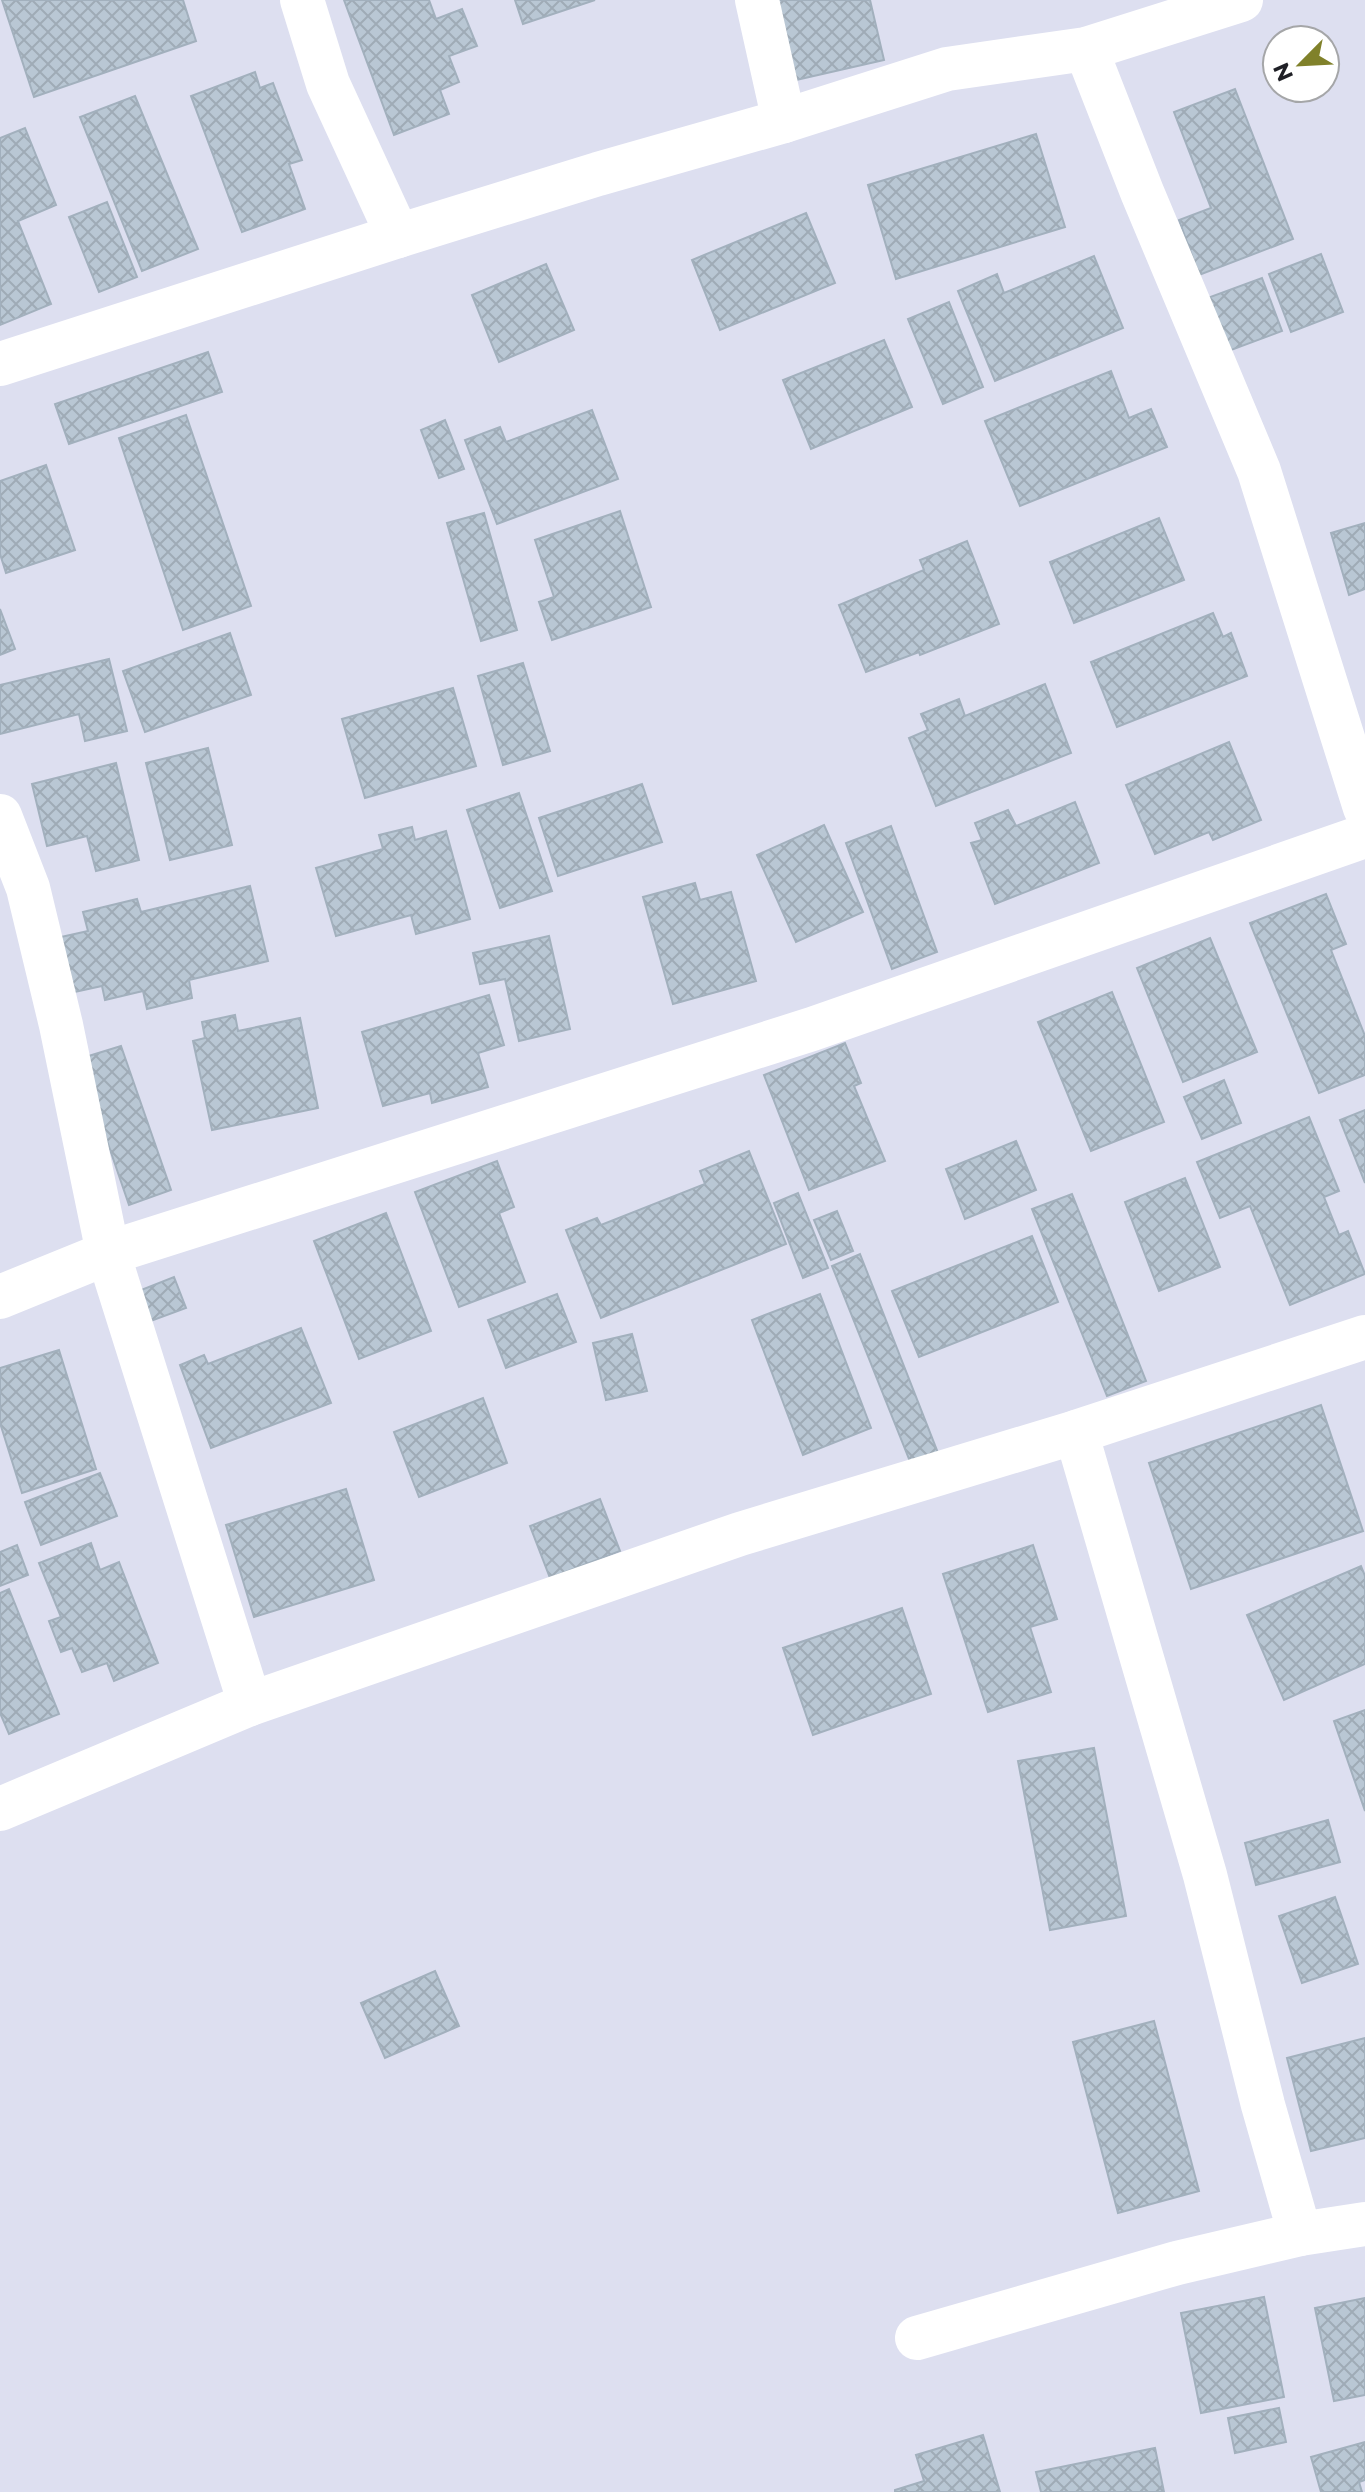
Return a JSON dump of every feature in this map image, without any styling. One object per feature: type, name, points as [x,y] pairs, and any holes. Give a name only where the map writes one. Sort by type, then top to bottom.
[{"type":"street","points":[[302,0],[328,84],[398,236]]},
{"type":"street","points":[[757,0],[784,121]]},
{"type":"street","points":[[0,364],[398,236],[947,69],[1086,49],[1241,0]]},
{"type":"street","points":[[1086,49],[1142,192],[1259,471],[1365,808]]},
{"type":"street","points":[[0,816],[31,903],[61,1025],[108,1253],[250,1704]]},
{"type":"street","points":[[0,1297],[108,1253],[812,1029],[1365,836]]},
{"type":"street","points":[[0,1809],[250,1704],[740,1534],[1076,1432],[1365,1337]]},
{"type":"street","points":[[1076,1432],[1205,1875],[1263,2105],[1300,2234]]},
{"type":"street","points":[[917,2338],[1177,2263],[1300,2234],[1365,2224]]},
{"type":"building","points":[[2,0],[183,0],[196,41],[34,97]]},
{"type":"building","points":[[344,0],[429,0],[436,19],[462,9],[477,46],[449,56],[459,82],[440,90],[449,114],[394,135]]},
{"type":"building","points":[[515,0],[595,0],[523,24]]},
{"type":"building","points":[[778,0],[870,0],[884,60],[796,80]]},
{"type":"building","points":[[255,72],[260,88],[273,83],[302,160],[289,164],[305,209],[242,232],[191,96]]},
{"type":"building","points":[[1235,89],[1293,239],[1199,275],[1179,220],[1211,208],[1174,112]]},
{"type":"building","points":[[135,96],[198,249],[142,271],[80,117]]},
{"type":"building","points":[[25,128],[56,205],[18,221],[51,304],[0,325],[0,138]]},
{"type":"building","points":[[1036,134],[1065,227],[896,279],[868,185]]},
{"type":"building","points":[[107,202],[137,277],[99,292],[69,217]]},
{"type":"building","points":[[806,213],[835,283],[720,330],[692,260]]},
{"type":"building","points":[[1321,254],[1343,312],[1291,332],[1269,274]]},
{"type":"building","points":[[1094,256],[1123,328],[995,381],[958,291],[997,274],[1004,293]]},
{"type":"building","points":[[546,264],[574,330],[499,362],[472,295]]},
{"type":"building","points":[[1262,278],[1282,331],[1223,353],[1202,300]]},
{"type":"building","points":[[949,302],[983,387],[943,404],[908,319]]},
{"type":"building","points":[[884,340],[912,407],[811,449],[783,380]]},
{"type":"building","points":[[208,352],[222,392],[69,444],[55,404]]},
{"type":"building","points":[[1111,371],[1129,418],[1151,409],[1167,447],[1020,506],[985,421]]},
{"type":"building","points":[[592,410],[618,479],[497,524],[465,440],[500,427],[506,442]]},
{"type":"building","points":[[186,415],[251,606],[183,630],[119,438]]},
{"type":"building","points":[[445,420],[464,469],[439,478],[421,430]]},
{"type":"building","points":[[46,465],[75,550],[6,573],[0,554],[0,481]]},
{"type":"building","points":[[620,511],[651,607],[552,640],[539,602],[554,597],[535,540]]},
{"type":"building","points":[[484,513],[517,630],[481,641],[447,523]]},
{"type":"building","points":[[1159,518],[1184,580],[1074,623],[1050,562]]},
{"type":"building","points":[[1365,523],[1365,589],[1349,595],[1331,533]]},
{"type":"building","points":[[967,541],[999,624],[866,672],[839,605],[924,570],[920,560]]},
{"type":"building","points":[[0,609],[15,649],[0,655]]},
{"type":"building","points":[[1213,613],[1223,637],[1231,633],[1247,676],[1117,727],[1091,662]]},
{"type":"building","points":[[230,633],[251,695],[145,732],[123,671]]},
{"type":"building","points":[[109,659],[127,731],[85,741],[79,714],[0,734],[0,685]]},
{"type":"building","points":[[523,663],[550,751],[503,765],[478,676]]},
{"type":"building","points":[[1045,684],[1071,753],[936,806],[909,738],[928,730],[921,714],[959,699],[965,716]]},
{"type":"building","points":[[453,688],[476,766],[365,798],[342,719]]},
{"type":"building","points":[[1229,742],[1261,820],[1213,840],[1209,832],[1155,854],[1126,785]]},
{"type":"building","points":[[208,748],[232,845],[170,860],[146,763]]},
{"type":"building","points":[[116,763],[139,860],[96,871],[87,836],[47,846],[32,784]]},
{"type":"building","points":[[642,784],[662,842],[558,876],[539,818]]},
{"type":"building","points":[[519,793],[552,891],[500,908],[467,810]]},
{"type":"building","points":[[1075,802],[1099,863],[995,904],[971,843],[982,840],[975,823],[1008,810],[1016,826]]},
{"type":"building","points":[[824,825],[863,912],[796,942],[757,855]]},
{"type":"building","points":[[891,826],[937,952],[892,969],[846,843]]},
{"type":"building","points":[[412,827],[415,840],[446,831],[470,919],[416,934],[411,915],[336,936],[316,868],[383,849],[379,835]]},
{"type":"building","points":[[695,883],[700,900],[731,892],[756,981],[673,1004],[643,897]]},
{"type":"building","points":[[250,886],[268,961],[189,980],[192,998],[147,1009],[143,991],[105,1000],[102,986],[65,994],[52,939],[88,931],[83,912],[137,899],[141,912]]},
{"type":"building","points":[[1326,894],[1346,944],[1331,950],[1365,1036],[1365,1075],[1319,1093],[1250,923]]},
{"type":"building","points":[[549,936],[570,1029],[519,1041],[505,979],[480,984],[473,953]]},
{"type":"building","points":[[1210,938],[1257,1052],[1183,1082],[1137,968]]},
{"type":"building","points":[[1112,992],[1164,1122],[1091,1151],[1038,1022]]},
{"type":"building","points":[[489,995],[504,1045],[478,1053],[488,1087],[432,1103],[430,1093],[383,1106],[362,1032]]},
{"type":"building","points":[[235,1015],[238,1031],[300,1018],[318,1108],[212,1130],[193,1041],[205,1038],[202,1022]]},
{"type":"building","points":[[845,1043],[861,1083],[854,1086],[885,1161],[809,1190],[764,1075]]},
{"type":"building","points":[[121,1046],[171,1190],[129,1205],[79,1059]]},
{"type":"building","points":[[1224,1080],[1241,1123],[1202,1139],[1184,1097]]},
{"type":"building","points":[[1365,1110],[1365,1183],[1340,1120]]},
{"type":"building","points":[[1309,1117],[1339,1191],[1324,1197],[1339,1235],[1348,1231],[1365,1274],[1290,1305],[1250,1206],[1220,1218],[1197,1162]]},
{"type":"building","points":[[1016,1141],[1036,1190],[965,1219],[946,1169]]},
{"type":"building","points":[[749,1151],[786,1244],[601,1318],[566,1230],[597,1218],[601,1225],[705,1184],[700,1171]]},
{"type":"building","points":[[497,1161],[514,1207],[499,1213],[525,1282],[459,1307],[415,1192]]},
{"type":"building","points":[[1185,1178],[1220,1267],[1159,1291],[1125,1202]]},
{"type":"building","points":[[798,1193],[828,1268],[803,1278],[774,1203]]},
{"type":"building","points":[[1072,1194],[1146,1381],[1107,1396],[1032,1209]]},
{"type":"building","points":[[837,1211],[853,1251],[831,1260],[814,1220]]},
{"type":"building","points":[[386,1213],[431,1331],[359,1359],[314,1241]]},
{"type":"building","points":[[1032,1236],[1058,1302],[919,1357],[892,1291]]},
{"type":"building","points":[[860,1254],[938,1453],[911,1464],[832,1266]]},
{"type":"building","points":[[174,1277],[186,1308],[148,1322],[136,1292]]},
{"type":"building","points":[[557,1294],[576,1342],[506,1368],[488,1320]]},
{"type":"building","points":[[820,1294],[871,1428],[803,1455],[752,1320]]},
{"type":"building","points":[[301,1328],[331,1403],[211,1448],[180,1365],[204,1355],[208,1364]]},
{"type":"building","points":[[632,1334],[647,1391],[606,1400],[593,1343]]},
{"type":"building","points":[[59,1350],[96,1469],[22,1493],[0,1423],[0,1368]]},
{"type":"building","points":[[483,1398],[507,1463],[419,1497],[394,1432]]},
{"type":"building","points":[[1321,1405],[1363,1531],[1191,1589],[1149,1463]]},
{"type":"building","points":[[100,1473],[117,1516],[41,1545],[25,1502]]},
{"type":"building","points":[[346,1489],[374,1580],[254,1617],[226,1525]]},
{"type":"building","points":[[600,1499],[620,1551],[550,1578],[530,1526]]},
{"type":"building","points":[[91,1543],[100,1570],[119,1562],[158,1663],[114,1681],[107,1663],[82,1672],[72,1648],[61,1652],[49,1621],[61,1617],[39,1563]]},
{"type":"building","points":[[17,1545],[28,1575],[0,1586],[0,1552]]},
{"type":"building","points":[[1033,1545],[1057,1619],[1030,1627],[1051,1692],[988,1712],[943,1574]]},
{"type":"building","points":[[1361,1566],[1365,1576],[1365,1664],[1284,1700],[1247,1615]]},
{"type":"building","points":[[9,1589],[59,1714],[9,1734],[0,1713],[0,1593]]},
{"type":"building","points":[[902,1608],[931,1694],[813,1735],[783,1648]]},
{"type":"building","points":[[1365,1710],[1365,1811],[1334,1721]]},
{"type":"building","points":[[1094,1748],[1126,1916],[1050,1930],[1018,1761]]},
{"type":"building","points":[[1328,1820],[1340,1862],[1256,1885],[1245,1843]]},
{"type":"building","points":[[1335,1897],[1358,1964],[1302,1983],[1279,1916]]},
{"type":"building","points":[[435,1971],[459,2026],[385,2058],[361,2003]]},
{"type":"building","points":[[1154,2021],[1199,2191],[1118,2213],[1073,2042]]},
{"type":"building","points":[[1365,2038],[1365,2138],[1311,2151],[1287,2058]]},
{"type":"building","points":[[1264,2297],[1284,2397],[1201,2413],[1181,2313]]},
{"type":"building","points":[[1365,2298],[1365,2395],[1334,2401],[1315,2308]]},
{"type":"building","points":[[1279,2408],[1286,2442],[1235,2453],[1228,2418]]},
{"type":"building","points":[[983,2435],[1000,2492],[895,2492],[924,2481],[916,2455]]},
{"type":"building","points":[[1365,2442],[1365,2480],[1359,2482],[1362,2492],[1321,2492],[1311,2457]]},
{"type":"building","points":[[1155,2448],[1164,2492],[1041,2492],[1036,2472]]}]
